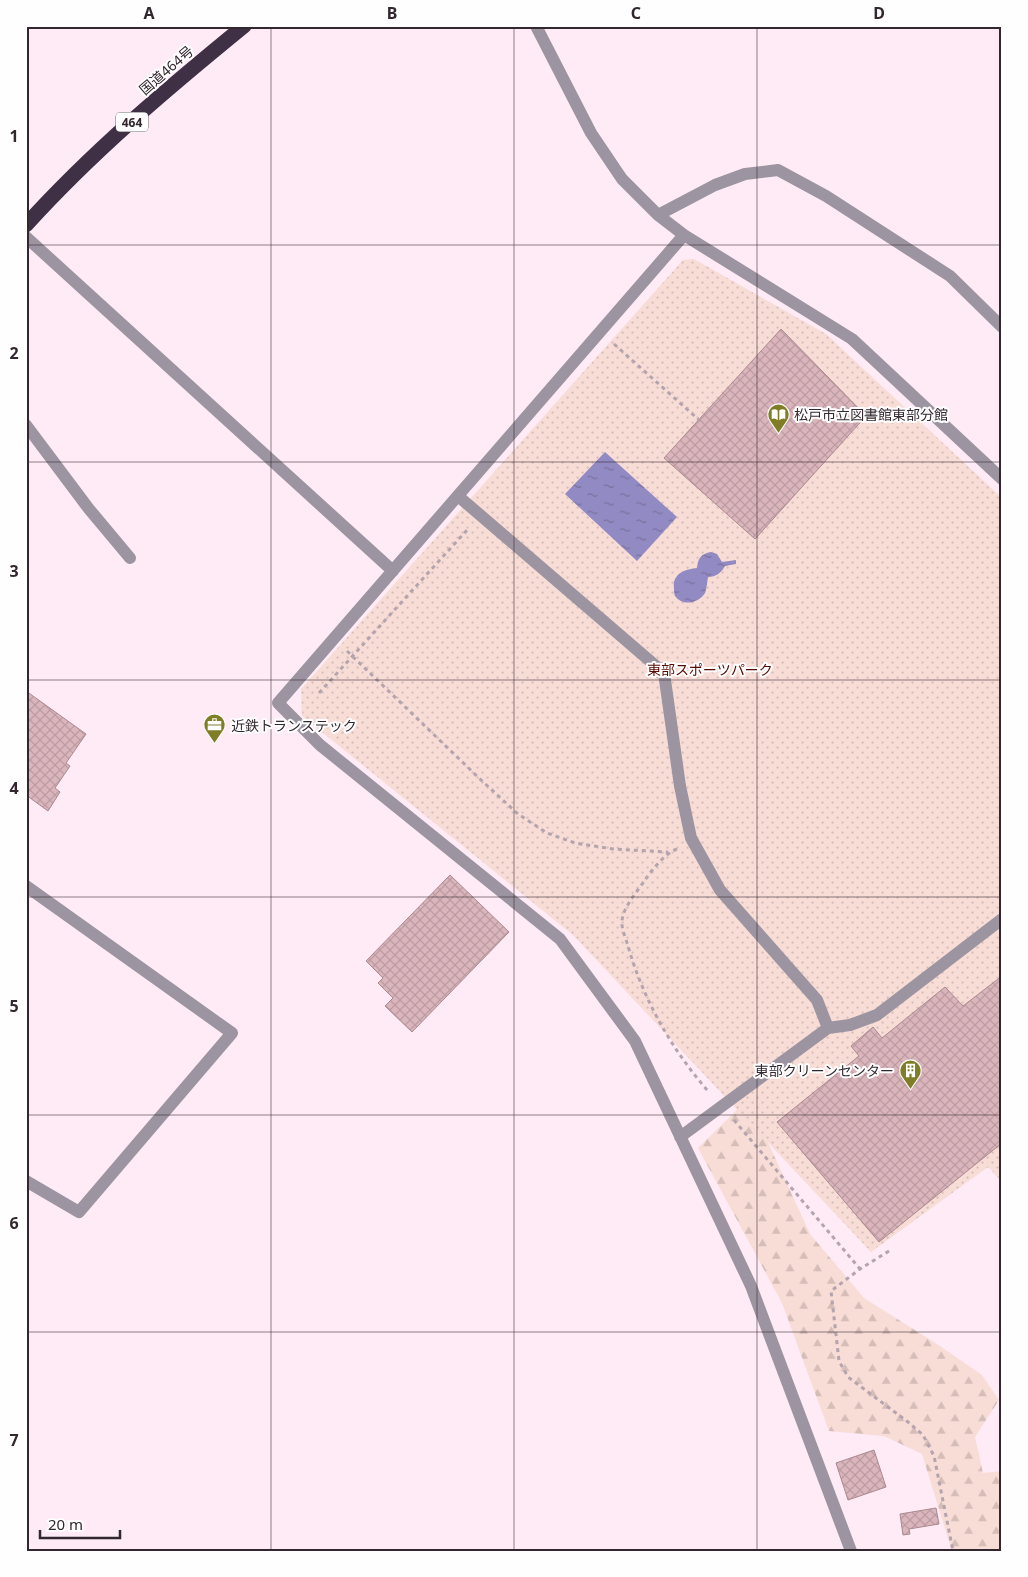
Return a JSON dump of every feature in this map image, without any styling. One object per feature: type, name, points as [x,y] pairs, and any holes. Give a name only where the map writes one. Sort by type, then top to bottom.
[{"type":"highway","name":"国道464号","points":[[26,225],[55,193],[101,150],[184,75],[244,26]]},
{"type":"street","points":[[536,26],[591,133],[622,179],[658,215],[684,236],[852,339],[1002,479]]},
{"type":"street","points":[[658,215],[715,185],[745,174],[778,170],[826,196],[950,276],[1002,327]]},
{"type":"street","points":[[684,236],[278,703],[320,745],[560,939],[635,1041],[752,1286],[851,1551]]},
{"type":"street","points":[[26,237],[393,571]]},
{"type":"street","points":[[26,425],[89,509],[130,558]]},
{"type":"street","points":[[458,496],[664,673],[680,786],[691,838],[720,890],[817,1000],[828,1028]]},
{"type":"street","points":[[26,886],[232,1033],[79,1212],[26,1181]]},
{"type":"street","points":[[680,1138],[828,1028],[850,1025],[877,1015],[1002,919]]},
{"type":"path","points":[[600,332],[699,420]]},
{"type":"path","points":[[319,693],[480,516]]},
{"type":"path","points":[[334,639],[518,814],[547,833],[575,843],[613,849],[669,852],[694,843]]},
{"type":"path","points":[[669,852],[647,877],[627,905],[621,923],[634,968],[657,1018],[689,1070],[722,1106],[860,1269]]},
{"type":"path","points":[[888,1251],[831,1291],[839,1361],[848,1377],[924,1435],[934,1456],[953,1551]]},
{"type":"green space","name":"東部スポーツパーク","points":[[694,259],[826,334],[1002,498],[1002,1182],[988,1167],[871,1252],[573,935],[302,716],[301,689],[683,260]]},
{"type":"green space","points":[[748,1099],[810,1234],[864,1298],[982,1375],[999,1400],[975,1437],[983,1473],[1002,1471],[1002,1551],[952,1551],[922,1454],[884,1436],[829,1431],[782,1303],[698,1148]]},
{"type":"water","points":[[605,452],[677,517],[637,561],[565,494]]},
{"type":"water","points":[[711,552],[717,554],[722,562],[736,560],[736,564],[725,566],[718,574],[708,577],[705,593],[699,599],[686,603],[682,602],[675,596],[675,579],[684,571],[697,568],[701,557]]},
{"type":"building","points":[[781,329],[866,416],[755,539],[664,458]]},
{"type":"building","points":[[26,691],[86,734],[66,763],[70,766],[55,788],[60,792],[48,811],[26,795]]},
{"type":"building","points":[[450,875],[509,932],[412,1032],[385,1006],[393,998],[378,983],[383,978],[366,961]]},
{"type":"building","name":"東部クリーンセンター","points":[[1002,976],[1002,1143],[879,1242],[777,1122],[859,1056],[851,1046],[873,1027],[882,1038],[945,987],[963,1006]]},
{"type":"building","points":[[874,1450],[886,1487],[848,1500],[836,1463]]},
{"type":"building","points":[[936,1508],[939,1524],[909,1529],[910,1534],[903,1535],[900,1514]]},
{"type":"place","name":"松戸市立図書館東部分館","points":[[778,433]]},
{"type":"place","name":"近鉄トランステック","points":[[215,744]]},
{"type":"place","name":"東部クリーンセンター","points":[[910,1089]]}]
